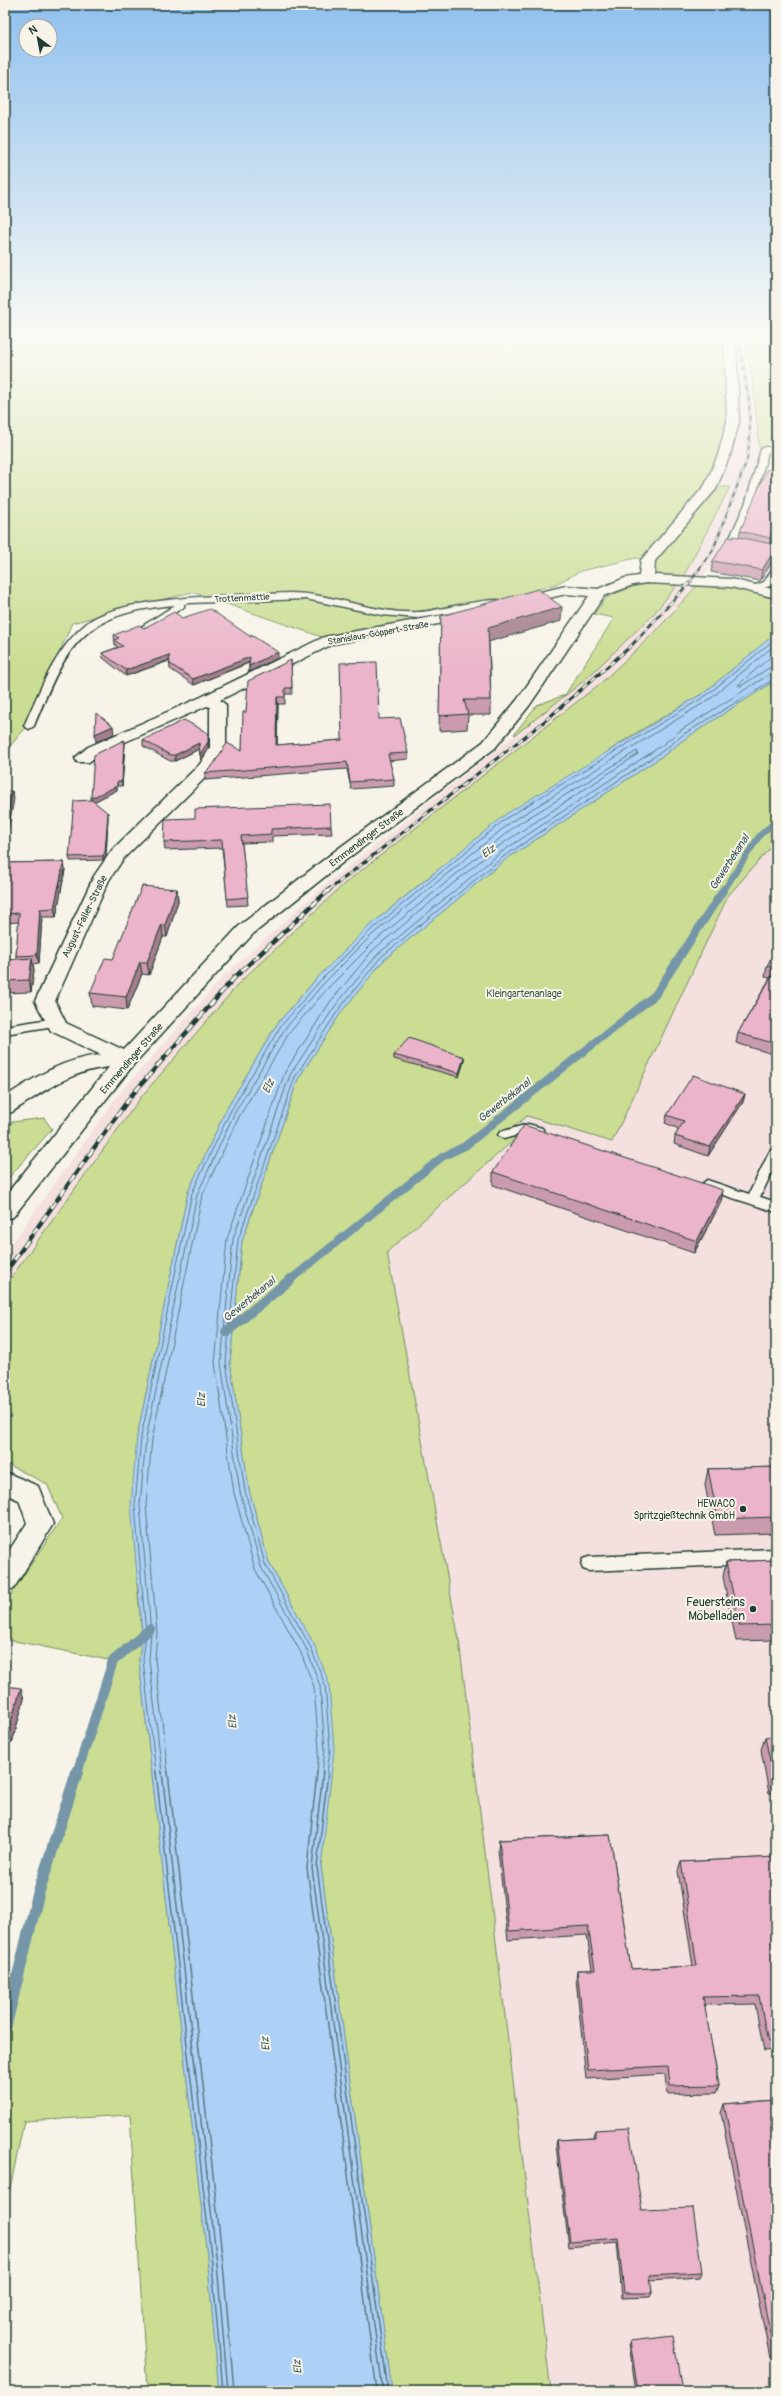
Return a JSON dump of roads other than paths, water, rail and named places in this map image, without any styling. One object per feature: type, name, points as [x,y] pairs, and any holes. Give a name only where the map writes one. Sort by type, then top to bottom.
[{"type":"street","points":[[647,572],[648,560],[711,486],[725,450]]},
{"type":"street","points":[[598,593],[630,581],[647,572],[765,591]]},
{"type":"street","name":"Stanislaus-Göppert-Straße","points":[[83,758],[94,750],[207,700],[329,640],[450,620],[566,590],[598,593]]},
{"type":"street","name":"Emmendinger Straße","points":[[5,1211],[127,1059],[246,930],[341,855],[489,745],[523,703],[598,593]]},
{"type":"street","name":"August-Faller-Straße","points":[[127,1059],[58,1027],[45,1001],[100,880],[118,854],[206,767],[218,748],[218,706],[207,700]]},
{"type":"street","points":[[6,1105],[47,1079],[86,1063],[127,1059]]},
{"type":"street","points":[[5,1482],[29,1493],[40,1524],[5,1580]]},
{"type":"lane","points":[[746,547],[731,544],[750,502],[765,450]]},
{"type":"lane","points":[[765,591],[773,569]]},
{"type":"lane","name":"Trottenmättle","points":[[28,726],[50,679],[72,642],[93,623],[114,614],[144,606],[192,600],[279,596],[314,597],[377,613],[407,616],[448,612],[491,602],[515,602]]},
{"type":"lane","points":[[144,629],[172,609],[192,600]]},
{"type":"lane","points":[[5,1030],[56,1022]]},
{"type":"lane","points":[[509,1134],[528,1128],[551,1135]]},
{"type":"lane","points":[[753,1199],[776,1151]]},
{"type":"lane","points":[[693,1180],[776,1207]]},
{"type":"lane","points":[[589,1564],[776,1556]]},
{"type":"water","name":"Elz","points":[[776,633],[776,680],[686,738],[667,753],[505,860],[384,960],[342,1011],[298,1079],[242,1241],[230,1362],[249,1490],[269,1563],[315,1646],[329,1684],[334,1750],[321,1867],[392,2391],[219,2391],[208,2265],[139,1660],[142,1634],[131,1504],[137,1437],[188,1192],[226,1110],[277,1024],[317,978],[367,928],[506,814],[705,692]]},
{"type":"waterway","name":"Gewerbekanal","points":[[724,890],[760,835],[776,821]]},
{"type":"waterway","name":"Gewerbekanal","points":[[290,1280],[442,1157],[465,1146],[655,995],[724,889]]},
{"type":"waterway","name":"Gewerbekanal","points":[[226,1332],[291,1279]]},
{"type":"waterway","points":[[77,1773],[113,1661],[150,1629]]},
{"type":"waterway","points":[[5,2028],[39,1891],[77,1772]]},
{"type":"railway","points":[[690,582],[713,550],[747,460],[748,450]]},
{"type":"railway","points":[[329,890],[546,720],[631,646],[691,581]]},
{"type":"railway","points":[[5,1273],[131,1096],[234,978],[330,889]]},
{"type":"place","name":"HEWACO Spritzgießtechnik GmbH","points":[[743,1509]]},
{"type":"place","name":"Feuersteins Möbelladen","points":[[753,1609]]},
{"type":"park label","name":"Kleingartenanlage","points":[[524,993]]}]
